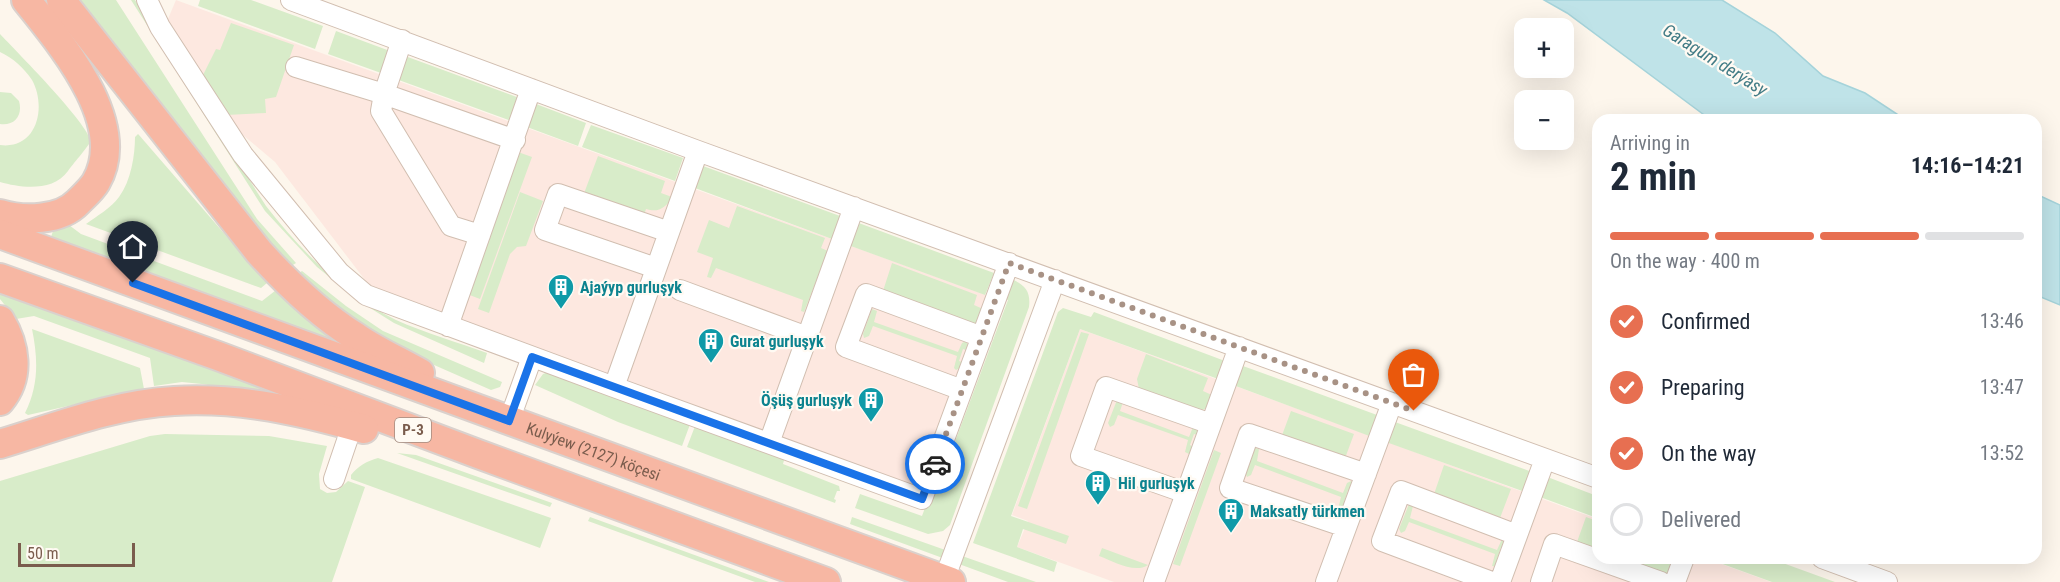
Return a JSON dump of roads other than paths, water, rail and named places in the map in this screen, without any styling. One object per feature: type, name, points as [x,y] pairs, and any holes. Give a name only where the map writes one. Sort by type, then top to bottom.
[{"type":"highway","points":[[0,214],[15,219],[42,218],[72,208],[96,182],[104,160],[105,140],[98,111],[86,81],[64,48],[26,0]]},
{"type":"highway","points":[[61,0],[259,252],[286,281],[356,338],[509,421]]},
{"type":"highway","name":"Kulyýew (2127) köçesi","points":[[0,234],[948,581]]},
{"type":"highway","name":"P-3","points":[[0,278],[218,356],[826,582]]},
{"type":"highway","points":[[0,320],[9,336],[14,368],[11,381],[0,401]]},
{"type":"highway","points":[[0,444],[115,410],[173,401],[249,402],[478,454]]},
{"type":"lane","points":[[147,0],[160,27],[243,155],[339,272],[366,295],[922,499],[1009,263]]},
{"type":"lane","points":[[291,0],[698,151],[1592,476]]},
{"type":"lane","points":[[402,40],[384,94],[381,111],[451,226],[480,235]]},
{"type":"lane","points":[[296,67],[384,94],[515,140]]},
{"type":"lane","points":[[448,326],[531,89]]},
{"type":"lane","points":[[614,387],[698,151]]},
{"type":"lane","points":[[656,268],[546,230],[558,194],[669,232]]},
{"type":"lane","points":[[769,443],[854,207]]},
{"type":"lane","points":[[948,581],[1055,280]]},
{"type":"lane","points":[[680,290],[807,337]]},
{"type":"lane","points":[[962,390],[846,347],[866,294],[982,337]]},
{"type":"lane","points":[[1154,582],[1239,347]]},
{"type":"lane","points":[[509,421],[532,357]]},
{"type":"lane","points":[[1186,493],[1081,456],[1088,436],[1106,387],[1211,424]]},
{"type":"lane","points":[[1326,582],[1392,403]]},
{"type":"lane","points":[[334,479],[352,426]]},
{"type":"lane","points":[[1346,527],[1230,488],[1249,434],[1366,474]]},
{"type":"lane","points":[[1500,582],[1545,459]]},
{"type":"lane","points":[[1492,582],[1382,541],[1401,491],[1517,535]]},
{"type":"lane","points":[[1541,582],[1554,544],[1592,558]]},
{"type":"lane","points":[[1610,564],[1660,582]]},
{"type":"lane","points":[[1675,582],[1682,564]]},
{"type":"lane","points":[[1832,564],[1850,575],[1887,582]]},
{"type":"water","name":"Garagum derýasy","points":[[1544,0],[1722,0],[1775,33],[1823,76],[1865,93],[1897,114],[1703,114],[1574,18]]},
{"type":"water","points":[[2042,197],[2060,205],[2060,305],[2042,298]]},
{"type":"place","name":"Ajaýyp gurluşyk","points":[[561,310]]},
{"type":"place","name":"Gurat gurluşyk","points":[[711,364]]},
{"type":"place","name":"Öşüş gurluşyk","points":[[871,423]]},
{"type":"place","name":"Hil gurluşyk","points":[[1098,506]]},
{"type":"place","name":"Maksatly türkmen","points":[[1231,534]]}]
